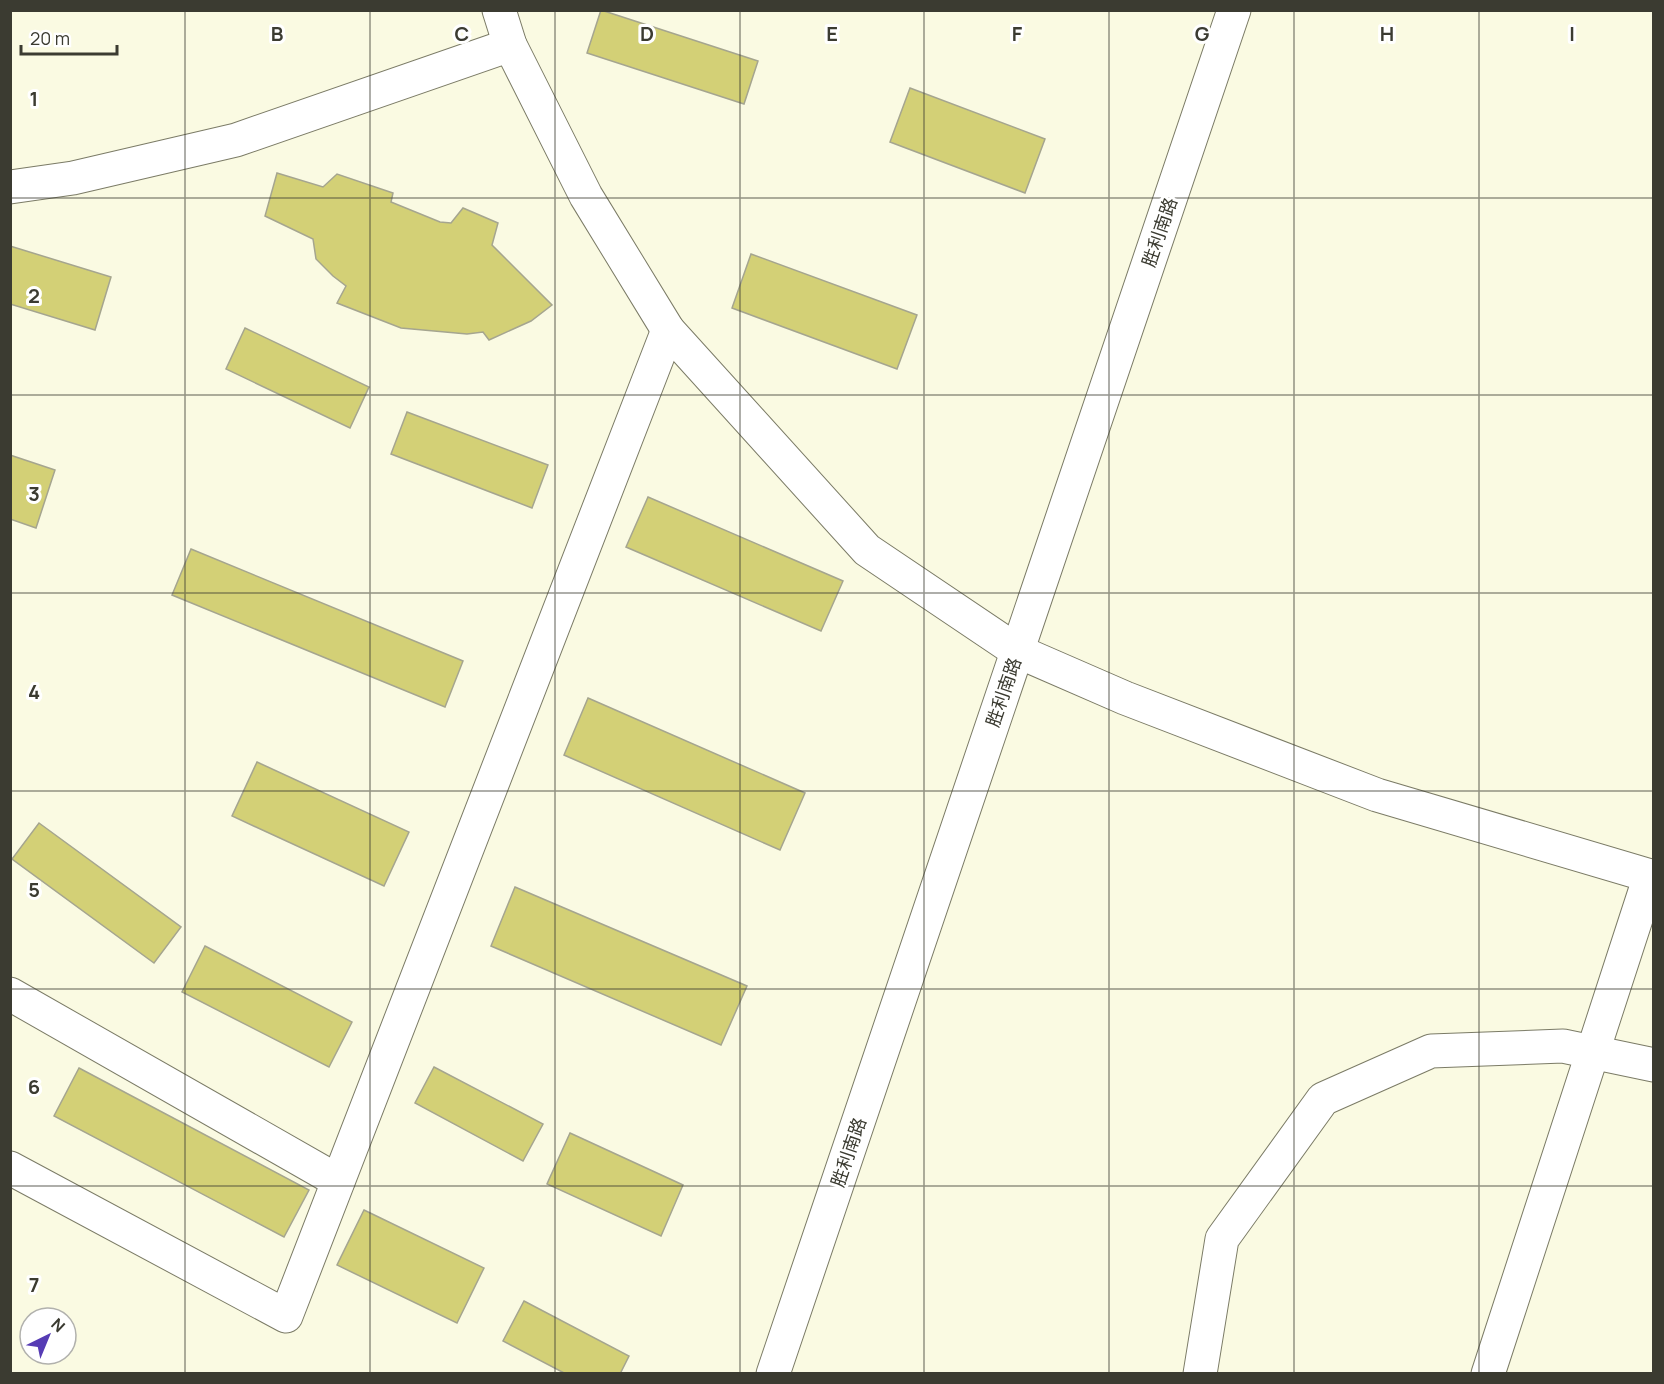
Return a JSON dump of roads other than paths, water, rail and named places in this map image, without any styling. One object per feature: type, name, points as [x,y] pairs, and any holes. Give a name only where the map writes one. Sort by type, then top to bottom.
[{"type":"street","points":[[500,10],[510,45],[586,196],[668,330],[867,550],[1017,651],[1125,698],[1377,795],[1652,877],[1488,1374]]},
{"type":"street","name":"胜利南路","points":[[773,1374],[1234,10]]},
{"type":"street","points":[[10,187],[73,178],[236,140],[510,45]]},
{"type":"street","points":[[10,1168],[285,1316],[668,330]]},
{"type":"street","points":[[10,994],[338,1181]]},
{"type":"street","points":[[1200,1374],[1222,1239],[1323,1099],[1431,1051],[1563,1046],[1653,1065]]}]
